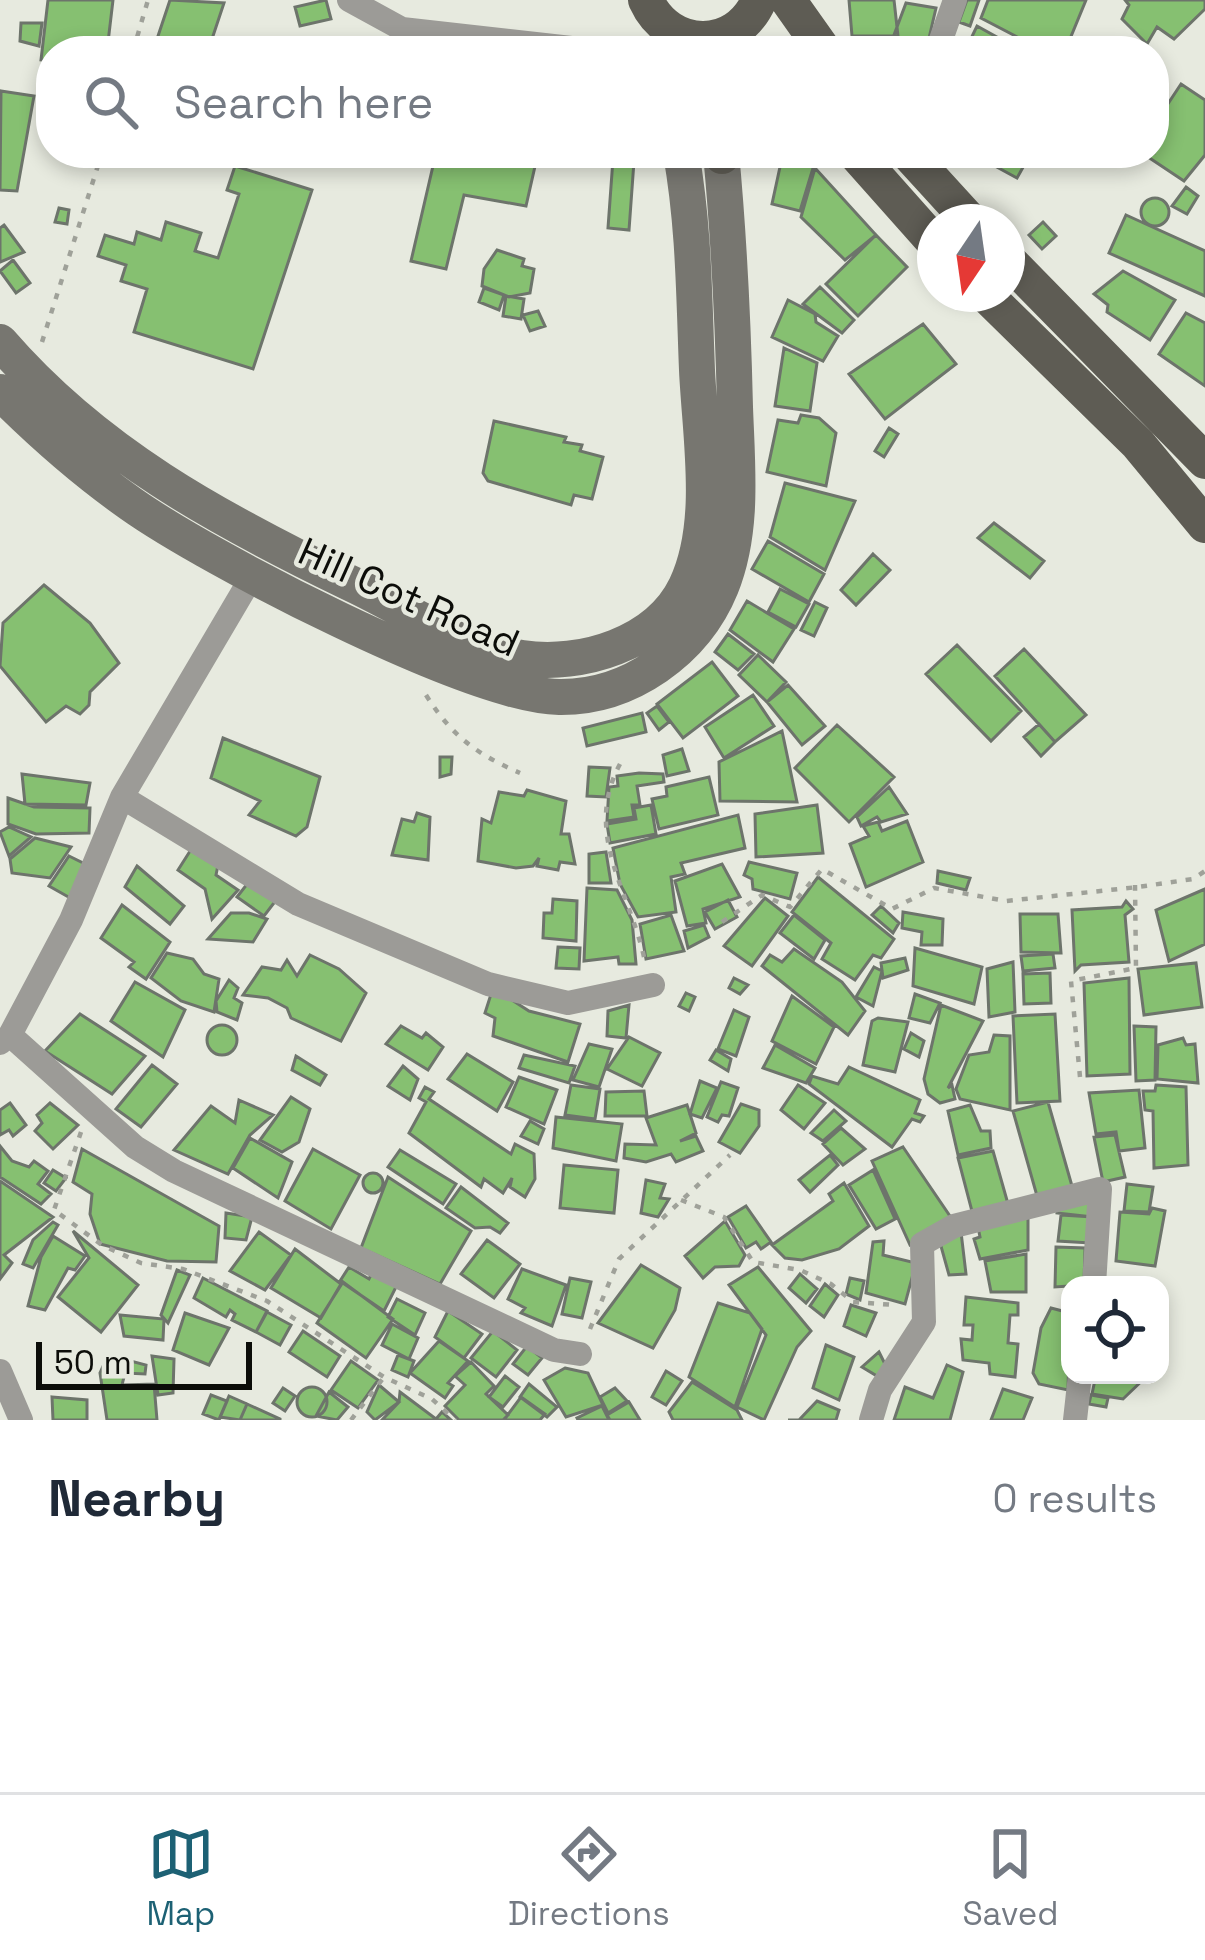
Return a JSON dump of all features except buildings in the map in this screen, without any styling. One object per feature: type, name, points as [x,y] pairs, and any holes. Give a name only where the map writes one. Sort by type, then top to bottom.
[{"type":"main road","points":[[734,36],[760,0]]},
{"type":"main road","points":[[788,0],[813,36]]},
{"type":"main road","name":"Hill Cot Road","points":[[16,385],[78,421],[176,493],[458,634],[517,658],[576,660],[606,652],[665,612],[686,589],[695,559],[701,446],[693,217],[684,168]]},
{"type":"main road","name":"Hill Cot Road","points":[[0,342],[16,385],[133,506],[254,573],[413,651],[524,694],[591,695],[659,664],[705,620],[732,555],[737,504],[724,168]]},
{"type":"main road","points":[[868,168],[917,223]]},
{"type":"main road","points":[[922,168],[955,204]]},
{"type":"main road","points":[[1025,277],[1205,461]]},
{"type":"main road","points":[[1003,312],[1138,444],[1205,525]]},
{"type":"street","points":[[349,0],[402,29],[464,36]]},
{"type":"street","points":[[942,36],[955,0]]},
{"type":"street","points":[[254,573],[122,797],[71,920],[5,1039],[135,1147],[174,1172],[536,1342],[580,1354]]},
{"type":"street","points":[[122,797],[298,904],[488,985],[568,1003],[653,985]]},
{"type":"street","points":[[871,1420],[880,1390],[923,1322],[922,1244],[954,1226],[1100,1189],[1095,1276]]},
{"type":"street","points":[[0,1371],[21,1420]]},
{"type":"street","points":[[1075,1420],[1078,1384]]},
{"type":"path","points":[[137,36],[148,0]]},
{"type":"path","points":[[16,385],[97,168]]},
{"type":"path","points":[[413,651],[409,666],[448,731],[480,756],[520,773]]},
{"type":"path","points":[[620,764],[607,789],[603,815],[612,872],[634,915],[653,985]]},
{"type":"path","points":[[722,922],[762,895],[790,907],[822,869],[892,909],[934,888],[1006,902],[1193,879],[1205,871]]},
{"type":"path","points":[[1080,1077],[1071,982],[1136,968],[1135,885]]},
{"type":"path","points":[[82,1128],[54,1210],[102,1245],[141,1263],[183,1268],[267,1301],[384,1377],[432,1400],[455,1420]]},
{"type":"path","points":[[580,1354],[619,1259],[730,1155]]},
{"type":"path","points":[[681,1200],[724,1217],[753,1262],[800,1270],[831,1283],[853,1302],[924,1307]]},
{"type":"path","points":[[350,1420],[384,1377]]}]
